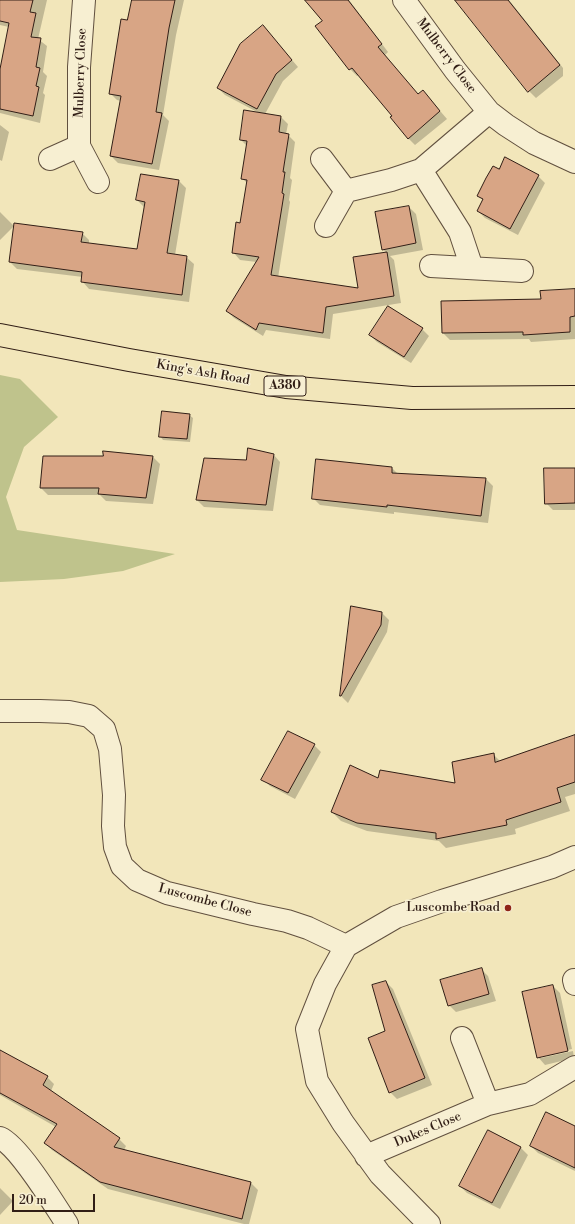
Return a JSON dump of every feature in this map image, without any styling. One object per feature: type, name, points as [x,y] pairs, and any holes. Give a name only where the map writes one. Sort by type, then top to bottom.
[{"type":"highway","name":"King's Ash Road","points":[[0,335],[129,360],[286,386],[412,398],[575,398]]},
{"type":"street","name":"Mulberry Close","points":[[84,0],[79,67],[79,146],[98,182]]},
{"type":"street","name":"Mulberry Close","points":[[404,0],[451,64],[489,112],[534,143],[575,162]]},
{"type":"street","points":[[326,226],[346,191],[391,180],[421,170],[489,112]]},
{"type":"street","points":[[50,159],[79,146]]},
{"type":"street","points":[[322,159],[346,191]]},
{"type":"street","points":[[421,170],[460,232],[472,268]]},
{"type":"street","points":[[431,266],[522,271]]},
{"type":"street","name":"Luscombe Close","points":[[0,711],[40,710],[69,712],[90,716],[104,729],[110,749],[114,795],[113,826],[115,847],[122,866],[137,880],[166,893],[287,921],[308,928],[346,946]]},
{"type":"street","points":[[429,1224],[380,1174],[343,1123],[317,1081],[307,1029],[325,984],[346,946],[396,917],[552,867],[575,857]]},
{"type":"street","points":[[462,1038],[488,1104]]},
{"type":"street","name":"Dukes Close","points":[[366,1156],[488,1104],[530,1094],[575,1067]]},
{"type":"street","points":[[0,1138],[7,1141],[27,1165],[67,1224]]},
{"type":"green space","points":[[0,375],[20,379],[58,417],[24,447],[6,497],[17,530],[175,554],[123,571],[64,579],[0,582]]},
{"type":"building","points":[[0,0],[33,0],[30,12],[36,13],[31,37],[41,38],[36,67],[40,68],[36,86],[39,87],[33,116],[0,109],[0,69],[9,23],[0,21]]},
{"type":"building","points":[[132,0],[175,0],[169,28],[156,112],[162,113],[152,164],[110,156],[121,96],[109,94],[121,19],[127,20]]},
{"type":"building","points":[[305,0],[348,0],[382,44],[378,47],[418,94],[423,90],[440,111],[408,139],[390,117],[392,116],[352,68],[349,70],[315,26],[322,21]]},
{"type":"building","points":[[455,0],[508,0],[560,65],[528,92]]},
{"type":"building","points":[[263,25],[292,60],[276,74],[257,109],[217,88],[240,44]]},
{"type":"building","points":[[244,110],[281,116],[279,132],[289,134],[283,172],[285,172],[282,193],[284,194],[271,275],[358,288],[353,257],[387,252],[394,296],[326,307],[323,333],[259,323],[256,330],[226,311],[259,257],[232,253],[236,222],[240,223],[247,180],[241,179],[247,141],[240,140]]},
{"type":"building","points":[[505,157],[539,175],[510,229],[477,211],[483,199],[477,196],[486,178],[493,166],[499,169]]},
{"type":"building","points":[[141,174],[179,180],[167,253],[187,256],[182,295],[81,282],[82,272],[9,262],[14,223],[83,232],[81,242],[137,249],[145,202],[136,200]]},
{"type":"building","points":[[409,206],[416,243],[382,250],[375,212]]},
{"type":"building","points":[[575,289],[575,316],[570,317],[570,332],[523,335],[523,332],[442,333],[441,301],[541,299],[540,291]]},
{"type":"building","points":[[388,306],[423,328],[404,357],[369,335]]},
{"type":"building","points":[[162,411],[190,414],[187,439],[159,437]]},
{"type":"building","points":[[248,448],[274,454],[266,505],[196,500],[204,458],[246,460]]},
{"type":"building","points":[[103,451],[153,456],[146,498],[98,494],[99,488],[40,488],[43,456],[103,456]]},
{"type":"building","points":[[316,459],[392,467],[392,473],[486,478],[481,516],[387,505],[387,507],[312,499]]},
{"type":"building","points":[[544,468],[575,468],[575,503],[545,504]]},
{"type":"building","points":[[351,606],[382,612],[381,625],[340,696]]},
{"type":"building","points":[[288,731],[315,744],[288,793],[261,780]]},
{"type":"building","points":[[575,735],[575,782],[557,788],[561,802],[506,820],[507,825],[436,839],[436,833],[357,823],[331,812],[350,765],[378,778],[380,770],[455,783],[452,762],[494,753],[495,762]]},
{"type":"building","points":[[482,968],[489,994],[448,1006],[440,980]]},
{"type":"building","points":[[386,981],[425,1078],[389,1093],[368,1038],[385,1031],[372,985]]},
{"type":"building","points":[[553,985],[568,1051],[537,1058],[522,992]]},
{"type":"building","points":[[0,1050],[48,1076],[43,1085],[120,1138],[114,1147],[251,1182],[242,1219],[100,1182],[44,1143],[57,1124],[0,1093]]},
{"type":"building","points":[[546,1112],[575,1126],[575,1168],[530,1146]]},
{"type":"building","points":[[488,1130],[521,1147],[492,1203],[459,1186]]},
{"type":"place","name":"Luscombe Road","points":[[508,908]]}]
